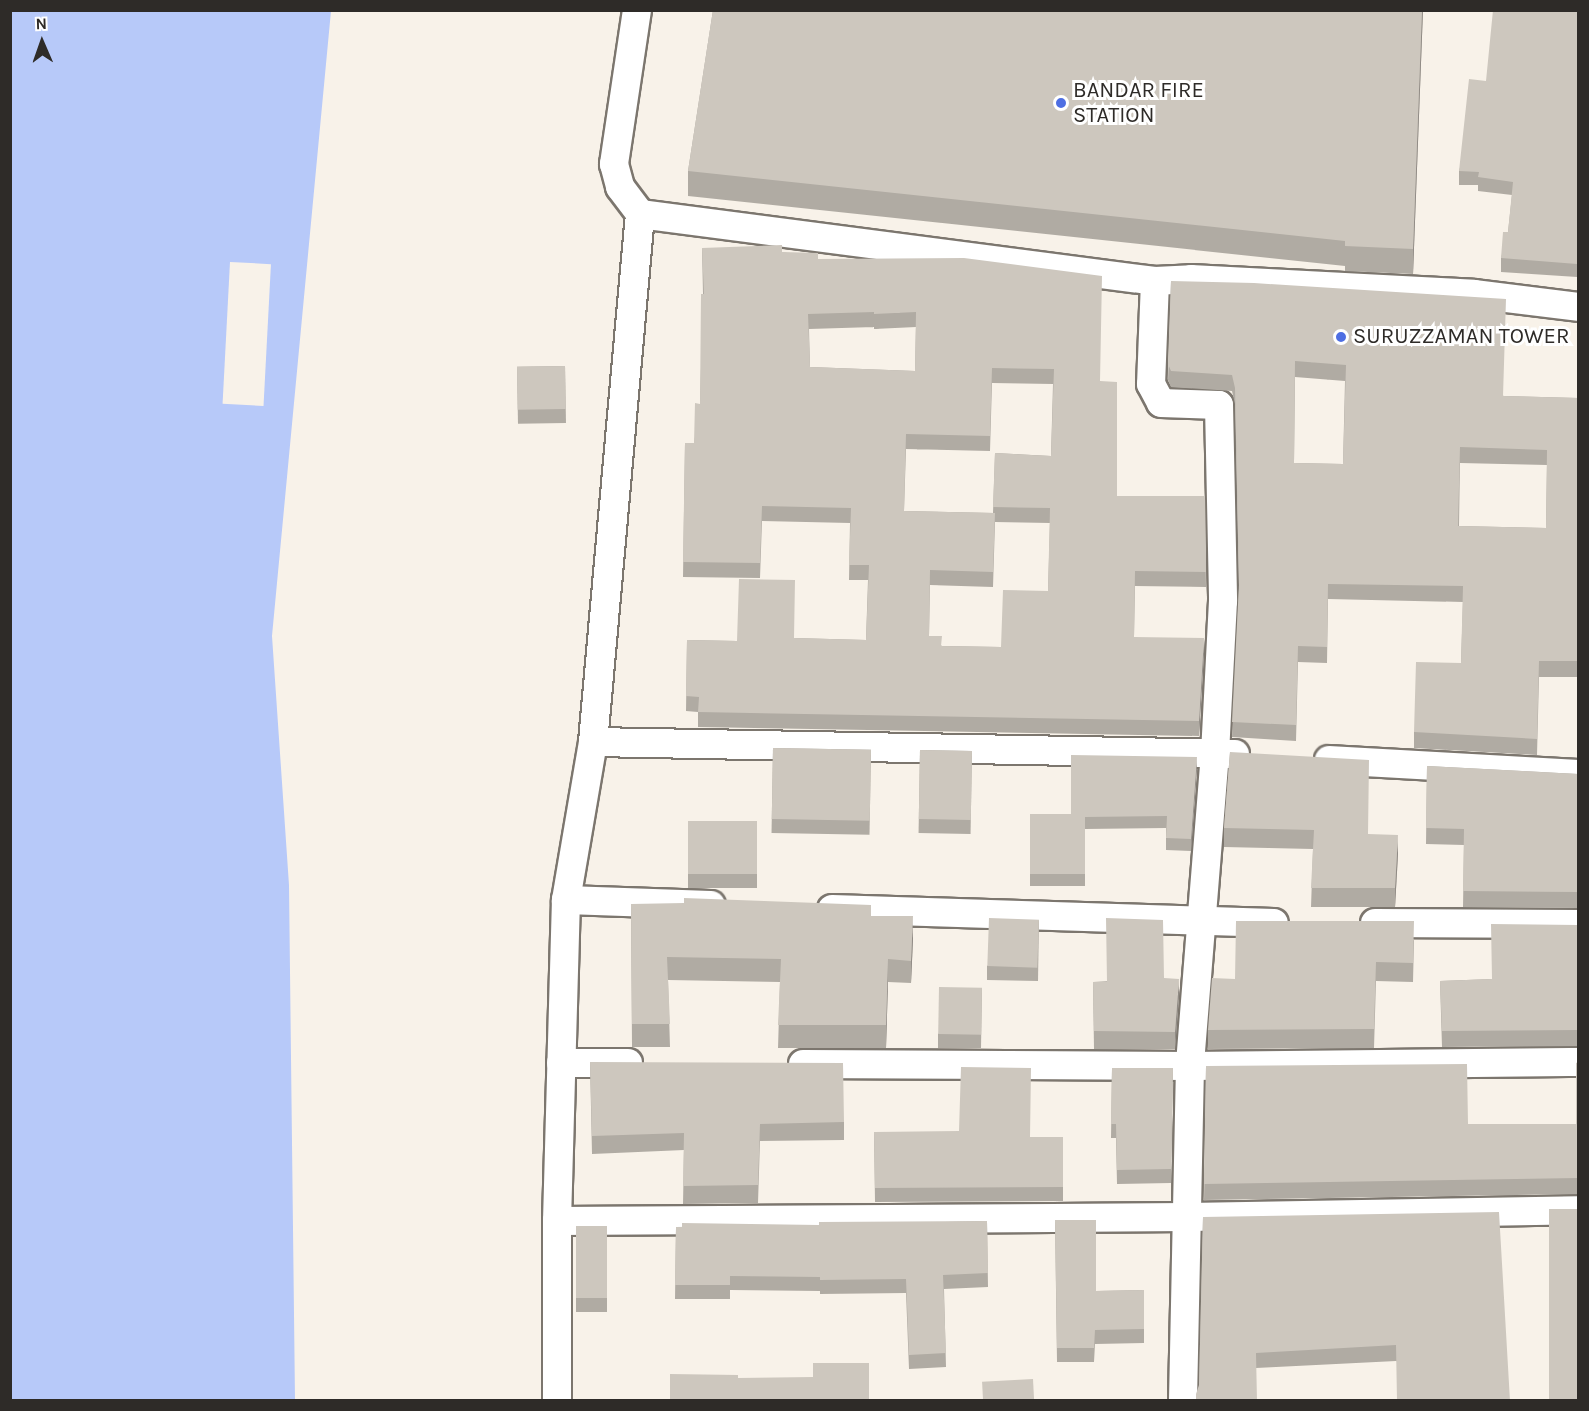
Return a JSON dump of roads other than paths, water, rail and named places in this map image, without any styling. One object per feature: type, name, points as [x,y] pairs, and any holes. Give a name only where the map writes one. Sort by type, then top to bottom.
[{"type":"street","points":[[557,1401],[557,1221],[566,900],[594,742],[640,214],[620,187],[614,164],[637,10]]},
{"type":"street","points":[[640,214],[1155,281],[1191,279],[1474,294],[1578,307]]},
{"type":"street","points":[[1155,281],[1151,384],[1161,403],[1219,405],[1223,601],[1215,753],[1190,1066],[1184,1401]]},
{"type":"street","points":[[594,742],[1215,753],[1263,756]]},
{"type":"street","points":[[1298,758],[1578,774]]},
{"type":"street","points":[[566,900],[743,906]]},
{"type":"street","points":[[802,908],[1203,922],[1297,923]]},
{"type":"street","points":[[1344,923],[1578,924]]},
{"type":"street","points":[[775,1064],[1190,1066],[1578,1062]]},
{"type":"street","points":[[561,1063],[656,1063]]},
{"type":"street","points":[[557,1221],[1188,1217],[1578,1210]]},
{"type":"water","points":[[10,11],[331,11],[272,636],[289,885],[295,1400],[11,1400]]},
{"type":"place","name":"BANDAR FIRE STATION","points":[[1061,103]]},
{"type":"place","name":"SURUZZAMAN TOWER","points":[[1341,337]]}]
